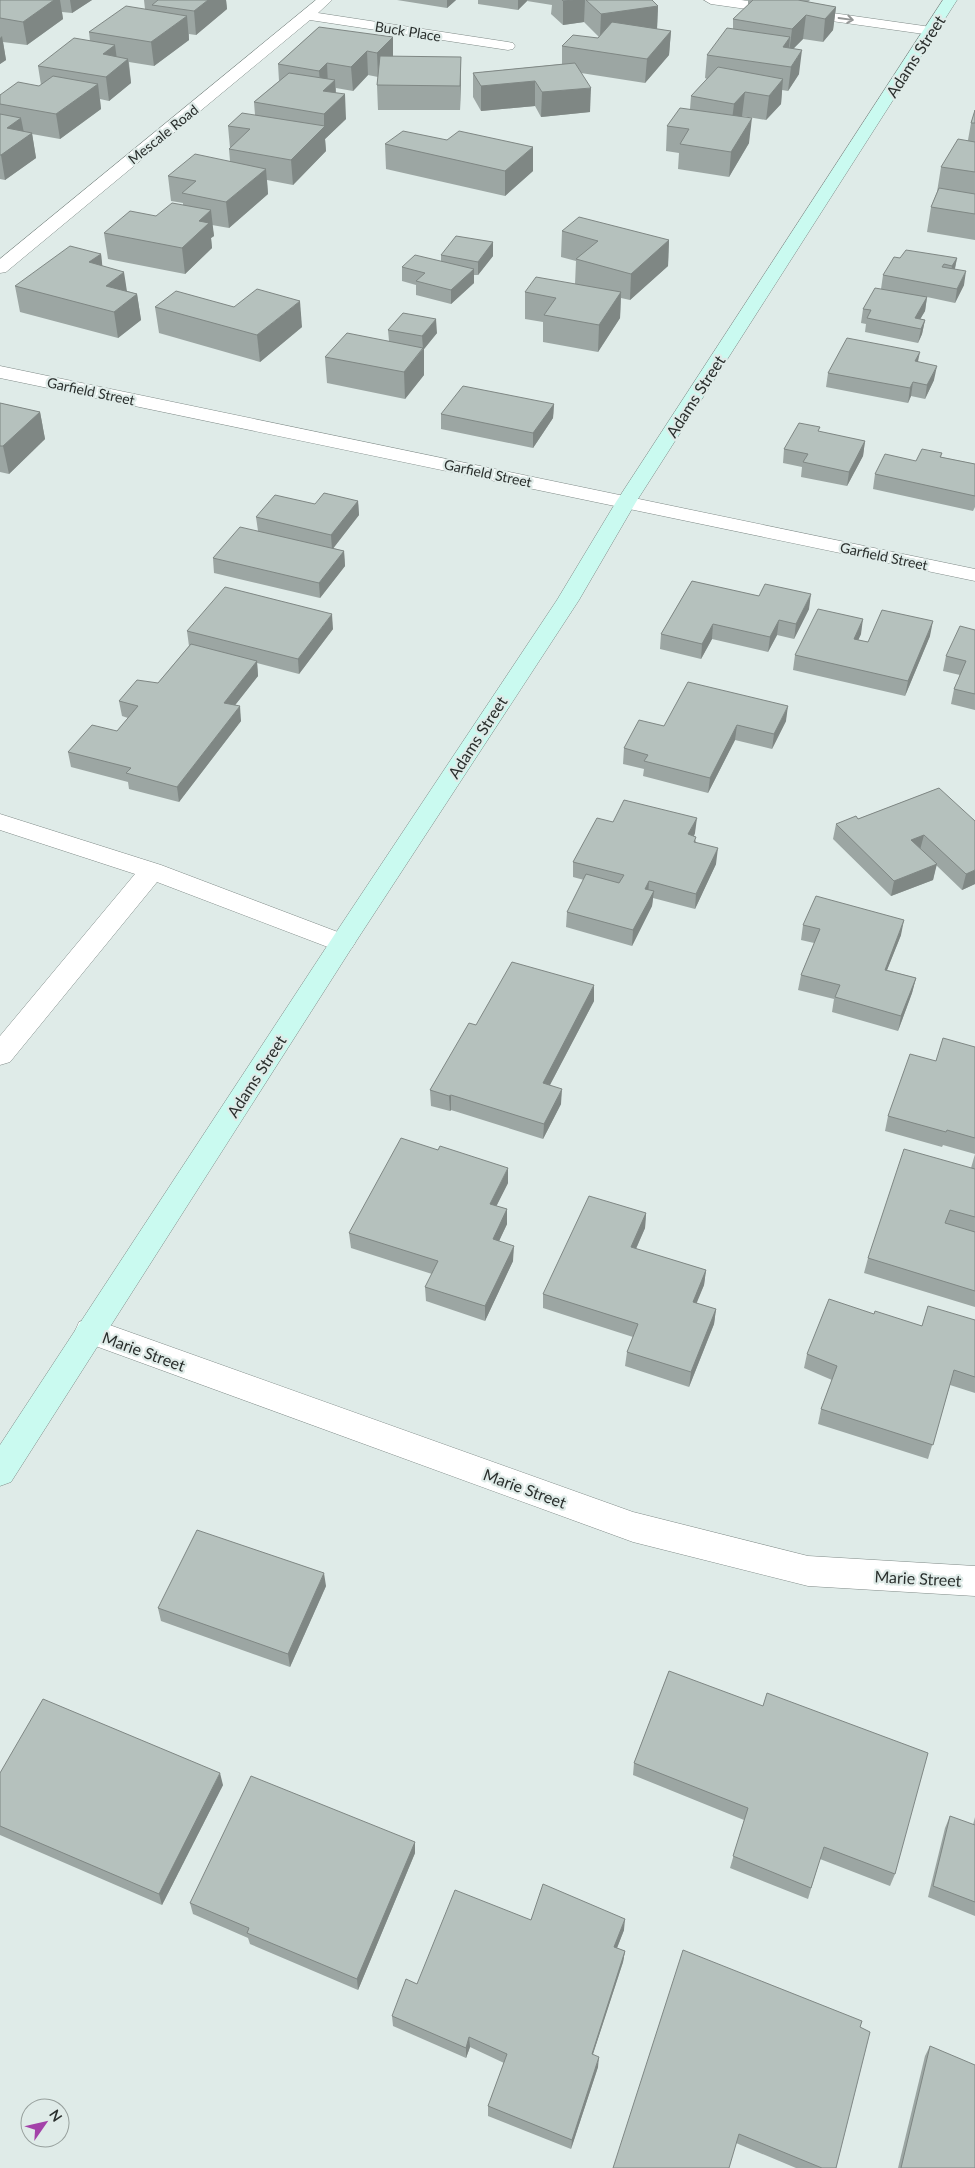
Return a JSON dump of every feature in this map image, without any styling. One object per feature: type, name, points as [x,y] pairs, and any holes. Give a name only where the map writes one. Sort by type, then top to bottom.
[{"type":"main road","name":"Adams Street","points":[[0,1472],[342,943],[568,600],[626,502],[950,0]]},
{"type":"street","name":"Mescale Road","points":[[0,268],[325,0]]},
{"type":"street","points":[[711,0],[931,31]]},
{"type":"street","name":"Buck Place","points":[[307,15],[508,46]]},
{"type":"street","name":"Garfield Street","points":[[0,372],[975,575]]},
{"type":"street","points":[[0,822],[152,871],[342,943]]},
{"type":"street","points":[[0,1055],[152,871]]},
{"type":"street","name":"Marie Street","points":[[90,1332],[633,1527],[808,1571],[975,1582]]},
{"type":"building","points":[[0,0],[54,0],[23,22],[0,18]]},
{"type":"building","points":[[158,0],[208,0],[194,11],[152,5]]},
{"type":"building","points":[[586,0],[652,0],[658,6],[601,14]]},
{"type":"building","points":[[753,0],[798,0],[836,7],[825,19],[806,15],[792,29],[733,19]]},
{"type":"building","points":[[126,6],[187,16],[151,42],[89,32]]},
{"type":"building","points":[[612,22],[671,31],[647,59],[562,46],[573,35],[598,38]]},
{"type":"building","points":[[319,27],[393,37],[377,53],[367,51],[351,67],[327,63],[319,71],[278,64]]},
{"type":"building","points":[[727,28],[790,37],[783,47],[802,50],[791,67],[707,55]]},
{"type":"building","points":[[74,38],[115,45],[103,54],[128,59],[106,77],[38,66]]},
{"type":"building","points":[[380,56],[461,57],[460,86],[377,85]]},
{"type":"building","points":[[575,63],[591,88],[542,92],[535,81],[481,86],[473,73]]},
{"type":"building","points":[[718,67],[783,79],[769,96],[745,92],[734,104],[691,96]]},
{"type":"building","points":[[289,73],[335,80],[323,91],[345,94],[324,114],[254,102]]},
{"type":"building","points":[[53,76],[98,84],[56,114],[0,104],[0,95],[18,82],[39,86]]},
{"type":"building","points":[[680,108],[752,118],[731,152],[680,144],[689,129],[667,126]]},
{"type":"building","points":[[975,110],[975,123],[971,123]]},
{"type":"building","points":[[242,113],[325,126],[291,160],[229,149],[250,129],[228,126]]},
{"type":"building","points":[[0,114],[21,118],[7,128],[32,133],[1,155],[0,155]]},
{"type":"building","points":[[403,131],[447,140],[459,131],[533,147],[505,171],[385,144]]},
{"type":"building","points":[[958,139],[975,142],[975,172],[941,167]]},
{"type":"building","points":[[195,154],[266,169],[226,202],[182,193],[196,181],[168,176]]},
{"type":"building","points":[[939,188],[975,194],[975,214],[931,207]]},
{"type":"building","points":[[172,203],[211,210],[199,221],[209,223],[182,248],[104,233],[130,211],[156,216]]},
{"type":"building","points":[[579,217],[669,240],[631,274],[576,259],[598,241],[562,231]]},
{"type":"building","points":[[456,236],[493,242],[478,262],[441,255]]},
{"type":"building","points":[[70,246],[101,254],[89,262],[124,272],[106,286],[137,294],[114,312],[15,286]]},
{"type":"building","points":[[906,250],[957,258],[952,266],[944,264],[942,267],[966,271],[957,289],[883,275],[894,257],[900,258]]},
{"type":"building","points":[[415,255],[474,269],[451,290],[416,281],[425,273],[402,267]]},
{"type":"building","points":[[536,277],[621,292],[599,325],[544,315],[556,298],[525,292]]},
{"type":"building","points":[[875,288],[927,297],[915,318],[925,320],[921,329],[867,318],[871,310],[863,309]]},
{"type":"building","points":[[257,289],[300,301],[257,335],[155,307],[176,291],[234,307]]},
{"type":"building","points":[[403,313],[436,319],[422,336],[388,330]]},
{"type":"building","points":[[347,333],[423,348],[404,372],[325,357]]},
{"type":"building","points":[[847,338],[920,352],[915,361],[937,366],[927,385],[913,382],[910,388],[828,373]]},
{"type":"building","points":[[463,386],[554,404],[533,433],[441,414]]},
{"type":"building","points":[[0,403],[40,412],[3,446],[0,446]]},
{"type":"building","points":[[799,423],[820,427],[818,431],[865,441],[849,472],[803,462],[808,454],[784,449]]},
{"type":"building","points":[[922,449],[942,453],[940,457],[975,464],[975,496],[875,474],[885,454],[916,461]]},
{"type":"building","points":[[324,493],[358,501],[331,535],[256,517],[275,495],[315,504]]},
{"type":"building","points":[[240,527],[344,551],[319,583],[213,558]]},
{"type":"building","points":[[692,581],[759,596],[765,584],[811,594],[796,624],[779,620],[770,637],[713,624],[702,644],[661,634]]},
{"type":"building","points":[[225,587],[332,614],[298,659],[187,631]]},
{"type":"building","points":[[818,609],[863,619],[854,639],[868,642],[882,610],[933,621],[908,681],[795,655]]},
{"type":"building","points":[[960,626],[975,630],[975,694],[954,689],[966,661],[946,656]]},
{"type":"building","points":[[191,644],[257,661],[224,703],[240,706],[177,787],[126,773],[131,768],[68,752],[92,725],[117,731],[138,706],[119,701],[137,680],[158,683]]},
{"type":"building","points":[[688,682],[788,706],[774,734],[737,725],[710,778],[644,761],[648,755],[624,748],[639,720],[664,726]]},
{"type":"building","points":[[939,788],[975,821],[975,870],[966,874],[924,835],[911,840],[937,864],[894,881],[836,824],[856,816],[858,819]]},
{"type":"building","points":[[624,800],[697,818],[688,834],[696,837],[694,842],[718,848],[696,894],[649,881],[645,889],[654,891],[633,930],[567,912],[586,874],[619,883],[624,875],[573,862],[597,818],[613,822]]},
{"type":"building","points":[[816,896],[904,920],[885,970],[916,978],[901,1016],[835,997],[840,985],[801,975],[820,929],[803,925]]},
{"type":"building","points":[[512,962],[594,985],[543,1083],[562,1089],[544,1124],[430,1090],[469,1023],[476,1025]]},
{"type":"building","points":[[943,1038],[975,1047],[975,1138],[888,1116],[910,1054],[936,1061]]},
{"type":"building","points":[[401,1138],[438,1150],[440,1146],[508,1168],[490,1204],[507,1209],[493,1239],[514,1246],[485,1306],[425,1287],[438,1261],[349,1233]]},
{"type":"building","points":[[904,1149],[975,1169],[975,1217],[950,1210],[945,1223],[975,1232],[975,1291],[868,1258]]},
{"type":"building","points":[[589,1196],[646,1213],[631,1247],[706,1270],[693,1302],[716,1309],[691,1372],[627,1352],[638,1324],[543,1294]]},
{"type":"building","points":[[829,1299],[874,1314],[875,1311],[922,1326],[928,1306],[975,1320],[975,1377],[954,1370],[933,1445],[821,1409],[837,1366],[807,1354]]},
{"type":"building","points":[[197,1530],[324,1573],[288,1654],[158,1608]]},
{"type":"building","points":[[669,1671],[763,1706],[767,1693],[928,1753],[895,1874],[824,1847],[811,1888],[733,1856],[748,1808],[634,1763]]},
{"type":"building","points":[[43,1699],[220,1773],[159,1894],[0,1826],[0,1773]]},
{"type":"building","points":[[251,1776],[415,1842],[357,1979],[247,1933],[249,1928],[190,1903]]},
{"type":"building","points":[[950,1816],[975,1825],[975,1902],[933,1886]]},
{"type":"building","points":[[543,1884],[625,1919],[614,1947],[625,1951],[592,2054],[599,2057],[572,2140],[488,2106],[507,2054],[469,2037],[466,2048],[392,2016],[406,1979],[417,1984],[455,1890],[531,1920]]},
{"type":"building","points":[[683,1950],[862,2021],[860,2027],[870,2032],[836,2168],[822,2168],[739,2134],[729,2168],[613,2168]]},
{"type":"building","points":[[930,2046],[975,2065],[975,2168],[901,2168]]}]
